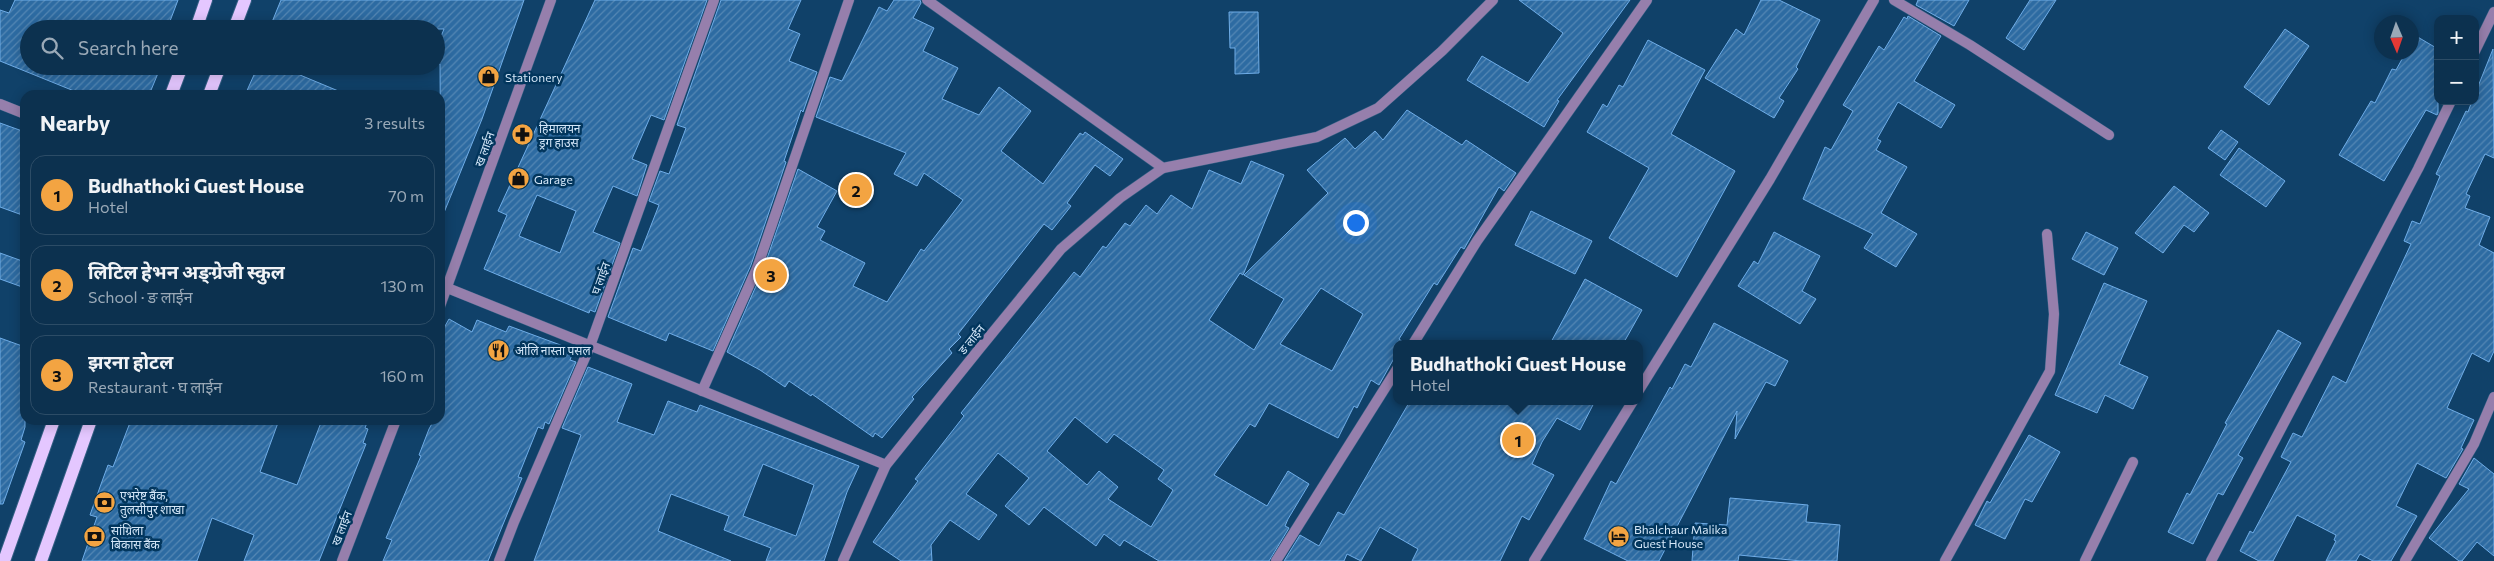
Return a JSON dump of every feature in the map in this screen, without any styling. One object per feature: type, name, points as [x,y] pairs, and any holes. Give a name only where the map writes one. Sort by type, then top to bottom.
[{"type":"main road","points":[[199,20],[206,0]]},
{"type":"main road","points":[[237,20],[245,0]]},
{"type":"main road","points":[[173,90],[179,75]]},
{"type":"main road","points":[[211,90],[217,75]]},
{"type":"main road","points":[[4,561],[52,425]]},
{"type":"main road","points":[[41,561],[89,425]]},
{"type":"street","name":"ख लाईन","points":[[445,281],[551,0]]},
{"type":"street","name":"घ लाईन","points":[[500,561],[514,522],[590,346],[714,0]]},
{"type":"street","points":[[702,391],[757,268],[849,0]]},
{"type":"street","points":[[927,0],[1163,168],[1317,137],[1378,108],[1442,52],[1493,0]]},
{"type":"street","points":[[1416,340],[1477,242],[1647,0]]},
{"type":"street","points":[[1643,384],[1770,179],[1874,0]]},
{"type":"street","points":[[1894,0],[1970,45],[2109,135]]},
{"type":"street","points":[[2479,43],[2494,12]]},
{"type":"street","points":[[0,104],[20,112]]},
{"type":"street","points":[[2211,561],[2418,169],[2449,105]]},
{"type":"street","name":"ङ लाईन","points":[[843,561],[886,465],[1061,249],[1120,198],[1163,168]]},
{"type":"street","points":[[1945,561],[2050,371],[2054,314],[2047,234]]},
{"type":"street","points":[[445,287],[886,465]]},
{"type":"street","points":[[1276,561],[1393,375]]},
{"type":"street","points":[[2405,561],[2474,444],[2494,397]]},
{"type":"street","points":[[1534,561],[1630,405]]},
{"type":"street","name":"ख लाईन","points":[[342,561],[394,425]]},
{"type":"street","points":[[2085,561],[2133,462]]},
{"type":"building","points":[[15,0],[178,0],[170,20],[20,20],[20,69],[0,61],[0,10],[9,13]]},
{"type":"building","points":[[281,0],[524,0],[482,119],[445,210],[445,90],[440,90],[440,75],[445,75],[445,20],[273,20]]},
{"type":"building","points":[[595,0],[707,0],[664,120],[651,115],[632,159],[647,165],[637,196],[613,186],[593,232],[620,243],[595,312],[590,310],[589,313],[484,269],[507,215],[498,211]],"holes":[[[537,195],[576,211],[560,253],[519,236]]]},
{"type":"building","points":[[721,0],[801,0],[788,29],[800,34],[789,61],[817,72],[803,112],[801,110],[784,161],[786,162],[751,265],[713,351],[669,333],[666,341],[608,317],[633,248],[641,251],[659,205],[649,201],[660,171],[669,174],[686,128],[677,125]]},
{"type":"building","points":[[894,0],[920,0],[921,3],[913,18],[934,28],[923,51],[958,68],[942,99],[979,115],[999,87],[1031,111],[1001,151],[1043,184],[1080,133],[1083,135],[1085,132],[1123,159],[1110,176],[1095,165],[1067,203],[1071,206],[1052,230],[1044,224],[958,334],[961,337],[949,349],[952,353],[912,397],[914,399],[882,438],[875,433],[873,437],[812,394],[811,396],[789,381],[785,387],[760,370],[727,352],[763,270],[798,169],[837,191],[817,227],[825,231],[820,240],[865,263],[853,286],[887,302],[921,249],[924,251],[963,200],[924,173],[917,186],[894,174],[906,153],[816,117],[830,77],[842,81],[879,7],[887,11]]},
{"type":"building","points":[[1519,0],[1630,0],[1557,100],[1559,101],[1544,127],[1467,80],[1482,56],[1528,83],[1563,33]]},
{"type":"building","points":[[1761,0],[1779,0],[1820,20],[1796,67],[1798,69],[1779,98],[1784,101],[1774,118],[1705,78],[1736,29],[1744,35]]},
{"type":"building","points":[[1918,0],[1969,0],[1954,26],[1916,5]]},
{"type":"building","points":[[2030,0],[2056,0],[2024,50],[2006,38]]},
{"type":"building","points":[[1229,12],[1258,12],[1259,73],[1235,74],[1235,48],[1230,48]]},
{"type":"building","points":[[1908,16],[1941,36],[1914,81],[1955,105],[1941,128],[1898,102],[1877,139],[1881,141],[1876,150],[1907,167],[1881,213],[1917,234],[1896,267],[1864,248],[1873,234],[1803,199],[1825,147],[1831,150],[1853,111],[1843,105],[1879,46],[1884,50],[1904,17],[1907,19]]},
{"type":"building","points":[[2285,29],[2309,46],[2269,105],[2244,87]]},
{"type":"building","points":[[2419,38],[2434,47],[2434,105],[2438,105],[2438,113],[2437,115],[2426,110],[2384,181],[2339,155],[2371,101],[2375,103],[2392,69],[2396,70],[2402,60],[2419,60]]},
{"type":"building","points":[[1648,40],[1705,70],[1671,134],[1735,171],[1677,277],[1609,238],[1649,168],[1587,132],[1603,104],[1607,107],[1619,85],[1623,87]]},
{"type":"building","points":[[2493,49],[2494,158],[2485,154],[2466,194],[2470,196],[2465,208],[2490,217],[2479,245],[2494,253],[2494,351],[2489,362],[2472,353],[2447,408],[2474,420],[2461,448],[2463,449],[2446,478],[2417,463],[2396,506],[2417,516],[2391,561],[2373,561],[2360,554],[2356,561],[2326,561],[2336,541],[2334,540],[2336,535],[2297,515],[2273,561],[2259,561],[2240,551],[2250,531],[2253,533],[2291,462],[2281,457],[2293,433],[2302,437],[2333,376],[2346,383],[2411,244],[2404,241],[2412,221],[2420,224],[2440,176],[2436,174],[2466,111],[2468,112],[2471,105],[2479,105],[2479,84]]},
{"type":"building","points":[[35,75],[157,75],[151,90],[72,90]]},
{"type":"building","points":[[254,75],[300,75],[336,90],[247,90]]},
{"type":"building","points":[[1407,110],[1462,145],[1466,140],[1516,173],[1504,191],[1499,187],[1464,249],[1461,247],[1437,285],[1434,283],[1399,339],[1400,340],[1393,340],[1393,360],[1379,385],[1371,380],[1357,408],[1354,406],[1338,438],[1269,403],[1255,427],[1250,424],[1214,475],[1267,506],[1288,471],[1309,484],[1288,519],[1285,526],[1289,528],[1269,561],[1159,561],[1124,540],[1120,546],[1104,534],[1096,546],[1044,507],[1029,525],[1005,506],[1029,478],[998,453],[966,494],[997,515],[979,540],[950,520],[931,545],[932,561],[901,561],[873,542],[918,481],[915,479],[964,416],[961,413],[1074,272],[1080,277],[1103,246],[1106,248],[1125,223],[1130,226],[1146,205],[1157,214],[1171,195],[1192,209],[1209,170],[1241,184],[1251,161],[1284,175],[1243,275],[1240,273],[1209,320],[1254,350],[1284,299],[1244,275],[1328,193],[1307,170],[1345,138],[1355,149],[1375,131],[1383,140]],"holes":[[[1321,288],[1363,314],[1332,371],[1280,344]],[[1075,417],[1107,443],[1114,434],[1164,470],[1158,479],[1173,490],[1151,527],[1108,499],[1118,487],[1099,471],[1087,485],[1047,451]]]},
{"type":"building","points":[[0,123],[20,130],[20,214],[0,207]]},
{"type":"building","points":[[2221,130],[2238,142],[2225,160],[2208,148]]},
{"type":"building","points":[[2239,148],[2285,181],[2266,207],[2220,175]]},
{"type":"building","points":[[2174,186],[2209,213],[2194,232],[2184,225],[2163,253],[2135,233]]},
{"type":"building","points":[[1531,211],[1592,241],[1575,274],[1515,245]]},
{"type":"building","points":[[1774,232],[1820,256],[1802,291],[1816,299],[1800,324],[1738,286],[1754,261],[1758,264]]},
{"type":"building","points":[[2086,232],[2118,248],[2104,275],[2072,259]]},
{"type":"building","points":[[0,253],[20,260],[20,286],[0,279]]},
{"type":"building","points":[[1585,279],[1642,310],[1625,340],[1552,340]]},
{"type":"building","points":[[2104,283],[2147,301],[2119,364],[2148,377],[2133,409],[2105,395],[2097,413],[2055,395]]},
{"type":"building","points":[[449,319],[472,332],[477,320],[506,332],[509,326],[574,350],[570,360],[576,362],[549,424],[545,422],[543,429],[538,427],[518,477],[522,478],[488,561],[383,561],[392,540],[386,538],[421,456],[419,455],[429,429],[431,425],[445,425],[445,326]]},
{"type":"building","points":[[1714,323],[1788,361],[1775,386],[1766,382],[1735,439],[1737,411],[1659,561],[1628,561],[1584,539],[1611,481],[1616,484],[1670,387],[1672,389],[1685,364],[1691,367]]},
{"type":"building","points":[[2278,330],[2301,343],[2238,455],[2243,458],[2223,495],[2218,493],[2193,544],[2168,532],[2187,493],[2190,495],[2227,424],[2225,423]]},
{"type":"building","points":[[0,338],[20,345],[20,425],[25,425],[21,440],[25,442],[3,504],[0,504]]},
{"type":"building","points":[[588,367],[632,384],[617,422],[654,435],[668,401],[697,412],[700,405],[859,466],[847,492],[824,561],[766,561],[771,548],[724,530],[729,516],[671,494],[658,531],[731,561],[534,561],[581,435],[562,428]],"holes":[[[763,464],[814,485],[796,536],[743,516]]]},
{"type":"building","points":[[1408,405],[1593,405],[1580,430],[1557,418],[1542,442],[1532,464],[1554,475],[1529,520],[1522,516],[1500,561],[1412,561],[1418,549],[1380,527],[1361,561],[1347,554],[1344,561],[1284,561],[1300,535],[1319,546],[1338,512],[1344,515]]},
{"type":"building","points":[[129,425],[277,425],[260,472],[297,485],[320,425],[366,425],[365,428],[368,429],[363,443],[366,444],[319,561],[244,561],[254,535],[212,518],[197,561],[82,561],[97,517],[90,515],[108,465],[113,467]]},
{"type":"building","points":[[2029,435],[2060,452],[2032,502],[2025,499],[2005,539],[1975,525],[1987,501],[1990,503]]},
{"type":"building","points":[[2474,458],[2494,474],[2494,556],[2477,542],[2462,561],[2459,561],[2429,538],[2469,489],[2459,484]]},
{"type":"building","points":[[1730,498],[1808,505],[1806,522],[1840,525],[1837,561],[1801,561],[1739,555],[1738,561],[1692,561],[1695,523],[1727,525]]},
{"type":"place","name":"Stationery","points":[[489,77]]},
{"type":"place","name":"हिमालयन ड्रग हाउस","points":[[523,135]]},
{"type":"place","name":"Garage","points":[[518,179]]},
{"type":"place","name":"लिटिल हेभन अङ्‍ग्रेजी स्कुल","points":[[856,190]]},
{"type":"place","name":"झरना होटल","points":[[771,275]]},
{"type":"place","name":"ओलि नास्ता पसल","points":[[499,350]]},
{"type":"place","name":"Budhathoki Guest House","points":[[1518,440]]},
{"type":"place","name":"एभरेष्ट बैंक, तुलसीपुर शाखा","points":[[104,502]]},
{"type":"place","name":"Bhalchaur Malika Guest House","points":[[1618,536]]},
{"type":"place","name":"सांग्रिला बिकास बैंक","points":[[95,537]]}]
